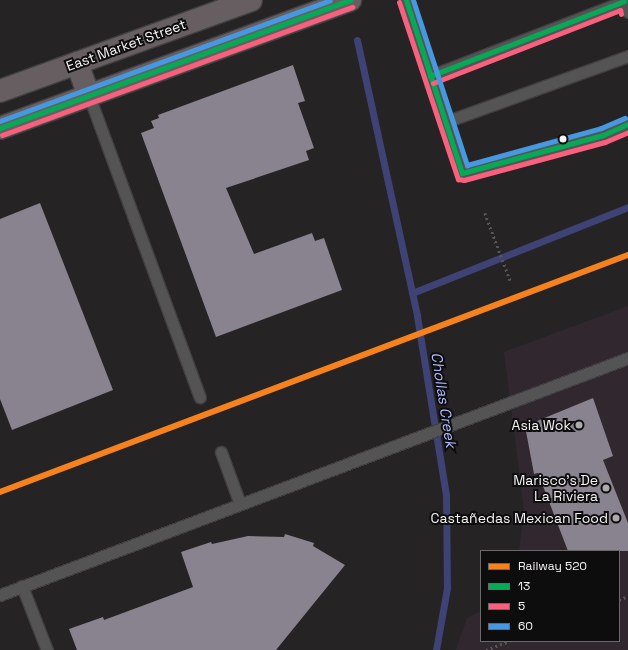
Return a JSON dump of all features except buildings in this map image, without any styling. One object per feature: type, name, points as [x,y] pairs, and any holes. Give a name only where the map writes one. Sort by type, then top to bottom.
[{"type":"main road","name":"East Market Street","points":[[0,91],[252,0]]},
{"type":"main road","points":[[0,128],[350,0]]},
{"type":"main road","points":[[77,63],[89,96]]},
{"type":"lane","points":[[406,0],[462,173],[603,135],[628,124]]},
{"type":"lane","points":[[430,76],[623,0],[628,12]]},
{"type":"lane","points":[[445,122],[628,56]]},
{"type":"lane","points":[[89,96],[200,397]]},
{"type":"lane","points":[[0,595],[628,358]]},
{"type":"lane","points":[[221,452],[240,504]]},
{"type":"lane","points":[[22,586],[47,650]]},
{"type":"path","points":[[485,213],[510,280]]},
{"type":"path","points":[[486,650],[507,642]]},
{"type":"shaded area","points":[[628,306],[628,650],[456,650],[467,618],[480,612],[480,642],[620,642],[620,550],[519,550],[524,511],[504,352]]},
{"type":"waterway","name":"Chollas Creek","points":[[357,40],[417,316],[446,495],[447,588],[436,650]]},
{"type":"waterway","points":[[412,293],[628,207]]},
{"type":"rail line","name":"520","points":[[0,492],[628,255]]},
{"type":"transit line","name":"60","points":[[0,121],[330,0]]},
{"type":"transit line","name":"13","points":[[0,128],[350,0]]},
{"type":"transit line","name":"13","points":[[406,0],[462,173],[603,135],[628,124]]},
{"type":"transit line","name":"60","points":[[413,0],[467,165],[601,128],[625,118]]},
{"type":"transit line","name":"13","points":[[430,76],[624,1]]},
{"type":"transit line","name":"5","points":[[399,2],[458,179],[464,180],[605,142],[628,132]]},
{"type":"transit line","name":"5","points":[[2,135],[352,7]]},
{"type":"transit line","name":"5","points":[[433,83],[620,10],[621,14]]},
{"type":"place","name":"Asia Wok","points":[[579,425]]},
{"type":"place","name":"Marisco's De La Riviera","points":[[606,488]]},
{"type":"place","name":"Castañedas Mexican Food","points":[[616,518]]}]
